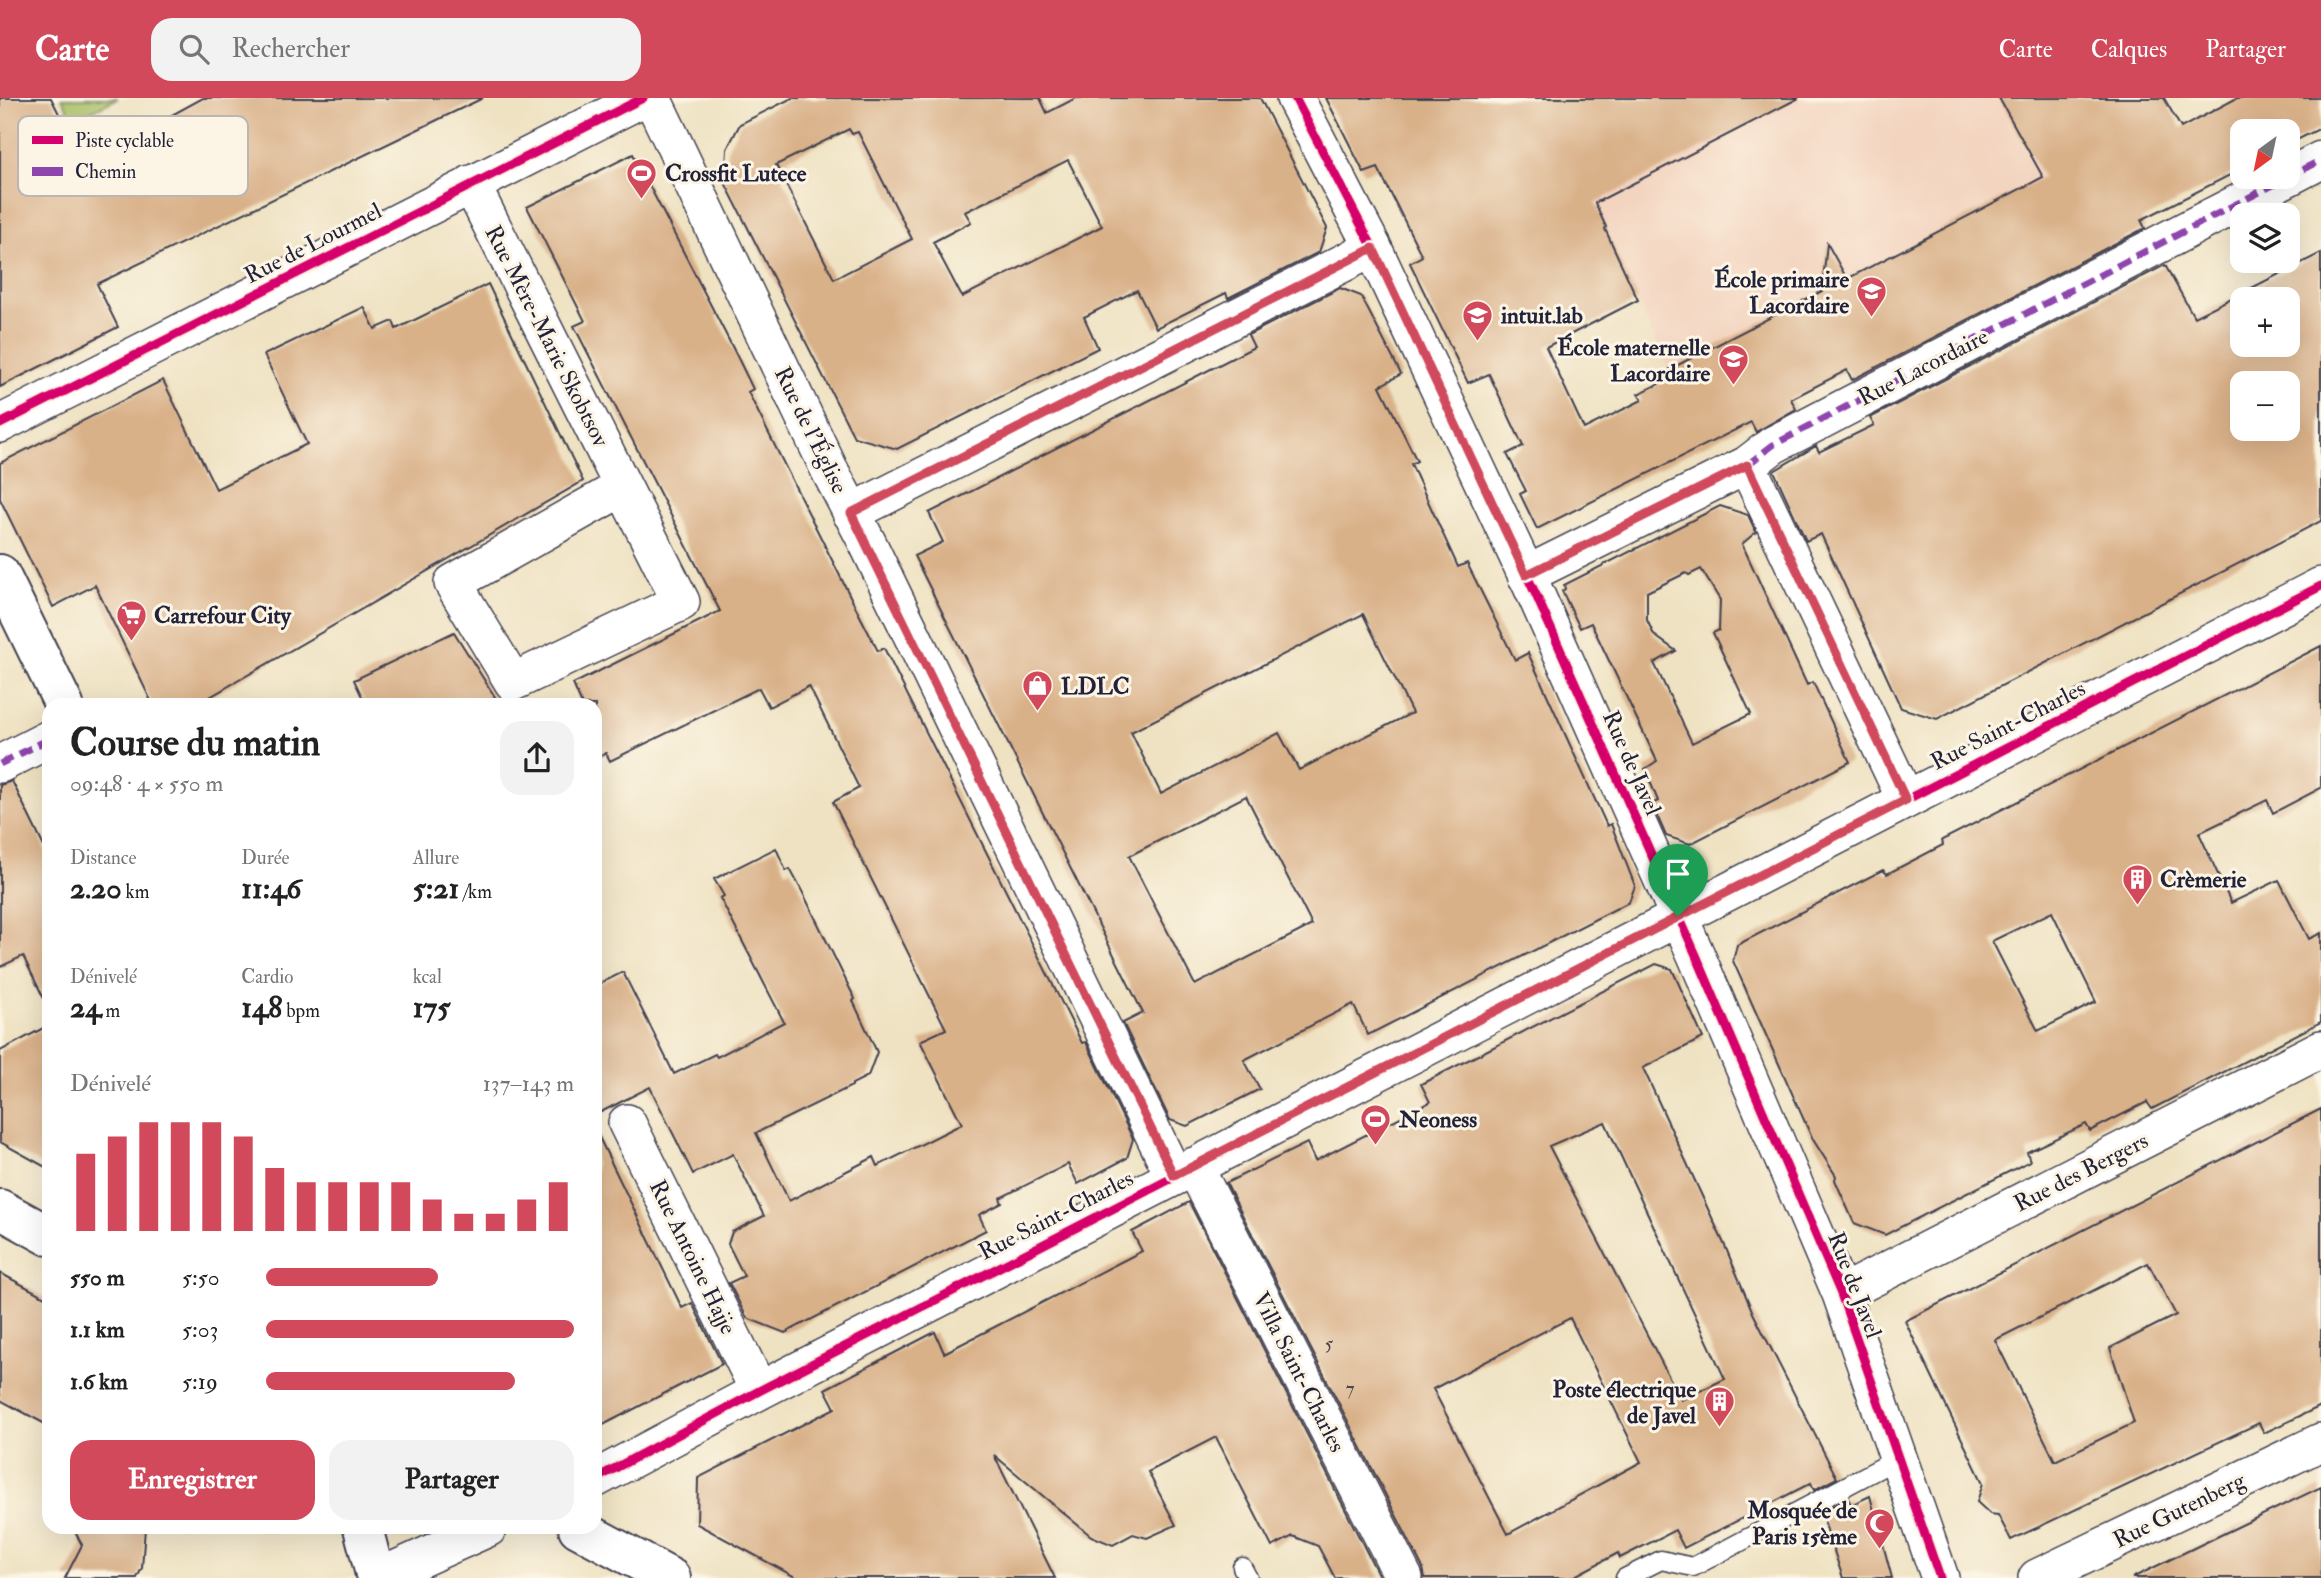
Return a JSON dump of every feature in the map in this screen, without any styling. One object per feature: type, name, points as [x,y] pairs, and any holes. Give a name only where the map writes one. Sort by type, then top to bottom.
[{"type":"street","name":"Rue de Lourmel","points":[[0,424],[643,98]]},
{"type":"street","name":"Rue de l'Église","points":[[652,98],[851,513],[1184,1171]]},
{"type":"street","name":"Rue de Javel","points":[[1295,98],[1373,248],[1526,575],[1678,916],[1841,1294],[1940,1578]]},
{"type":"street","name":"Rue Lacordaire","points":[[1526,575],[1747,465],[1786,438],[2321,160]]},
{"type":"street","name":"Rue Mère-Marie Skobtsov","points":[[471,184],[681,602],[513,682],[453,583],[623,487]]},
{"type":"street","points":[[851,513],[1373,248]]},
{"type":"street","points":[[1747,465],[1906,800]]},
{"type":"street","points":[[0,574],[61,698]]},
{"type":"street","name":"Rue Saint-Charles","points":[[602,1475],[1184,1171],[2321,586]]},
{"type":"street","points":[[0,764],[42,742]]},
{"type":"street","name":"Rue des Bergers","points":[[1841,1294],[2321,1049]]},
{"type":"street","name":"Rue Antoine Hajje","points":[[628,1123],[759,1391]]},
{"type":"street","name":"Villa Saint-Charles","points":[[1184,1171],[1404,1578]]},
{"type":"street","points":[[0,1209],[42,1232]]},
{"type":"street","name":"Rue Gutenberg","points":[[2037,1578],[2321,1442]]},
{"type":"street","points":[[365,1534],[376,1578],[475,1534]]},
{"type":"street","points":[[589,1534],[671,1578]]},
{"type":"lane","points":[[1625,1578],[1661,1560],[1693,1567],[1897,1459]]},
{"type":"shaded area","points":[[1499,98],[1999,98],[2082,250],[1703,444],[1605,230]]},
{"type":"green space","points":[[62,98],[118,98],[81,116],[71,116]]},
{"type":"building","points":[[0,98],[51,98],[60,116],[18,116],[18,196],[248,196],[248,116],[170,116],[203,98],[483,98],[97,284],[118,327],[0,387]]},
{"type":"building","points":[[792,98],[1040,98],[1047,113],[1076,98],[1260,98],[1327,228],[1319,252],[1228,298],[1226,293],[1156,328],[1137,290],[1084,317],[1098,348],[897,449],[854,437],[719,171],[726,167],[727,149],[740,124]],"holes":[[[849,129],[852,134],[858,132],[912,239],[834,279],[776,165]],[[1068,160],[1102,226],[962,297],[933,242],[971,222],[965,212]]]},
{"type":"building","points":[[1326,98],[1799,98],[1595,203],[1638,300],[1546,347],[1584,429],[1642,400],[1638,394],[1673,377],[1670,369],[1822,291],[1827,243],[1847,279],[2043,177],[1999,98],[2164,98],[2181,128],[2237,98],[2321,98],[2321,128],[2300,138],[2300,119],[2230,119],[2230,175],[2141,220],[2145,228],[1852,380],[1847,370],[1791,399],[1796,409],[1756,432],[1751,422],[1537,529],[1520,494],[1526,491],[1507,454],[1523,446],[1489,374],[1468,383],[1410,263],[1422,256],[1378,168],[1364,173]]},
{"type":"building","points":[[633,154],[737,356],[753,389],[748,392],[859,614],[878,651],[884,648],[1133,1139],[1127,1158],[1078,1184],[1068,1164],[1000,1198],[1002,1203],[979,1215],[986,1230],[785,1333],[747,1318],[729,1283],[744,1276],[728,1244],[732,1232],[764,1216],[733,1154],[693,1174],[650,1087],[602,1111],[602,982],[623,972],[674,1074],[715,1054],[717,1057],[784,1022],[720,898],[724,896],[714,879],[776,848],[786,871],[790,869],[802,891],[855,999],[853,1001],[877,1052],[868,1076],[756,1133],[789,1201],[874,1157],[878,1166],[962,1124],[920,1041],[946,1029],[833,802],[859,788],[809,686],[769,707],[759,688],[610,761],[606,753],[602,755],[602,698],[579,698],[573,684],[720,611],[574,326],[585,321],[527,207]]},
{"type":"building","points":[[2321,253],[2321,521],[1937,719],[1901,708],[1821,534],[1806,541],[1774,471],[1816,446],[1819,452],[1874,425],[1870,418],[2165,265],[2194,317],[2230,299],[2230,357],[2300,357],[2300,287],[2254,287],[2281,273],[2300,273],[2300,264]]},
{"type":"building","points":[[488,284],[583,481],[208,698],[150,698],[95,585],[53,607],[0,499],[0,463],[163,380],[216,489],[307,444],[264,355],[364,307],[375,329],[393,321],[396,329]]},
{"type":"building","points":[[1340,288],[1361,296],[1401,374],[1380,386],[1417,461],[1411,464],[1458,567],[1467,563],[1515,660],[1528,653],[1607,826],[1611,824],[1635,886],[1629,902],[1368,1035],[1353,1004],[1244,1060],[1260,1089],[1187,1126],[1170,1120],[1123,1023],[1143,1013],[914,556],[943,542],[929,513],[1254,347],[1248,335]],"holes":[[[1363,614],[1412,713],[1299,770],[1279,733],[1161,794],[1131,732]],[[1246,796],[1312,925],[1195,985],[1129,856]]]},
{"type":"building","points":[[1720,506],[1748,515],[1756,532],[1742,544],[1807,685],[1813,682],[1850,762],[1690,844],[1666,836],[1652,804],[1658,801],[1645,769],[1657,761],[1591,623],[1580,628],[1562,591],[1565,589],[1564,585]],"holes":[[[1701,569],[1720,600],[1719,630],[1713,633],[1751,714],[1692,743],[1654,663],[1676,651],[1654,635],[1647,620],[1647,592],[1686,573],[1689,575]]]},
{"type":"building","points":[[454,632],[496,698],[363,698],[354,680]]},
{"type":"building","points":[[2321,646],[2321,788],[2273,813],[2267,800],[2199,833],[2231,903],[2279,880],[2309,939],[2321,933],[2321,1022],[2152,1109],[2147,1102],[2090,1131],[2086,1124],[2027,1152],[2030,1161],[1885,1235],[1854,1223],[1835,1180],[1836,1176],[1812,1138],[1733,961],[1737,945],[1883,870],[1887,874],[1943,845],[1942,840]],"holes":[[[2052,912],[2096,1002],[2038,1031],[1992,941]]]},
{"type":"building","points":[[12,781],[42,843],[42,995],[23,956],[0,967],[0,785]]},
{"type":"building","points":[[1656,964],[1672,969],[1703,1038],[1643,1068],[1753,1313],[1837,1478],[1814,1490],[1811,1483],[1684,1548],[1675,1530],[1620,1558],[1618,1553],[1571,1578],[1425,1578],[1423,1568],[1226,1183],[1307,1143],[1315,1161],[1430,1102],[1421,1084]],"holes":[[[1605,1122],[1725,1379],[1681,1400],[1549,1146]],[[1570,1318],[1641,1462],[1508,1534],[1433,1389]]]},
{"type":"building","points":[[42,1029],[42,1165],[0,1142],[0,1051]]},
{"type":"building","points":[[2321,1109],[2321,1406],[2264,1433],[2259,1423],[2011,1540],[1998,1515],[1990,1514],[1977,1502],[1983,1483],[1905,1321]],"holes":[[[2148,1263],[2176,1315],[2110,1348],[2134,1423],[2055,1461],[1995,1340]]]},
{"type":"building","points":[[602,1143],[682,1308],[692,1303],[722,1364],[602,1425]]},
{"type":"building","points":[[1189,1202],[1380,1578],[1335,1578],[1318,1546],[1293,1536],[1272,1547],[1216,1437],[1148,1472],[1176,1525],[1147,1538],[1133,1534],[1113,1545],[1091,1536],[994,1455],[1055,1578],[797,1578],[697,1524],[698,1478],[835,1408],[825,1389],[935,1332],[944,1353],[1142,1251],[1132,1232]]},
{"type":"building","points":[[0,1273],[42,1295],[42,1422],[0,1400]]},
{"type":"building","points":[[2321,1487],[2321,1578],[2132,1578],[2227,1532]]},
{"type":"building","points":[[1870,1496],[1892,1578],[1843,1578],[1821,1512],[1848,1498],[1851,1505]]},
{"type":"building","points":[[76,1534],[145,1534],[142,1568],[137,1578],[65,1578],[82,1545]]},
{"type":"marked path","points":[[1747,465],[1773,445],[2321,160]]},
{"type":"marked path","points":[[0,764],[42,743]]},
{"type":"cycle path","points":[[0,424],[643,98]]},
{"type":"cycle path","points":[[1295,98],[1373,248],[1536,595],[1696,955],[1841,1294],[1940,1578]]},
{"type":"cycle path","points":[[602,1475],[759,1391],[2321,586]]},
{"type":"place","name":"Crossfit Lutece","points":[[642,200]]},
{"type":"place","name":"École primaire Lacordaire","points":[[1872,319]]},
{"type":"place","name":"intuit.lab","points":[[1478,342]]},
{"type":"place","name":"École maternelle Lacordaire","points":[[1733,387]]},
{"type":"place","name":"Carrefour City","points":[[131,642]]},
{"type":"place","name":"LDLC","points":[[1038,713]]},
{"type":"place","name":"Crèmerie","points":[[2137,906]]},
{"type":"place","name":"Neoness","points":[[1376,1146]]},
{"type":"place","name":"Poste électrique de Javel","points":[[1719,1429]]},
{"type":"place","name":"Mosquée de Paris 15ème","points":[[1880,1550]]},
{"type":"route","points":[[1373,248],[1526,575],[1747,465],[1906,800],[1678,916],[1174,1176],[851,513],[1373,248]]}]
